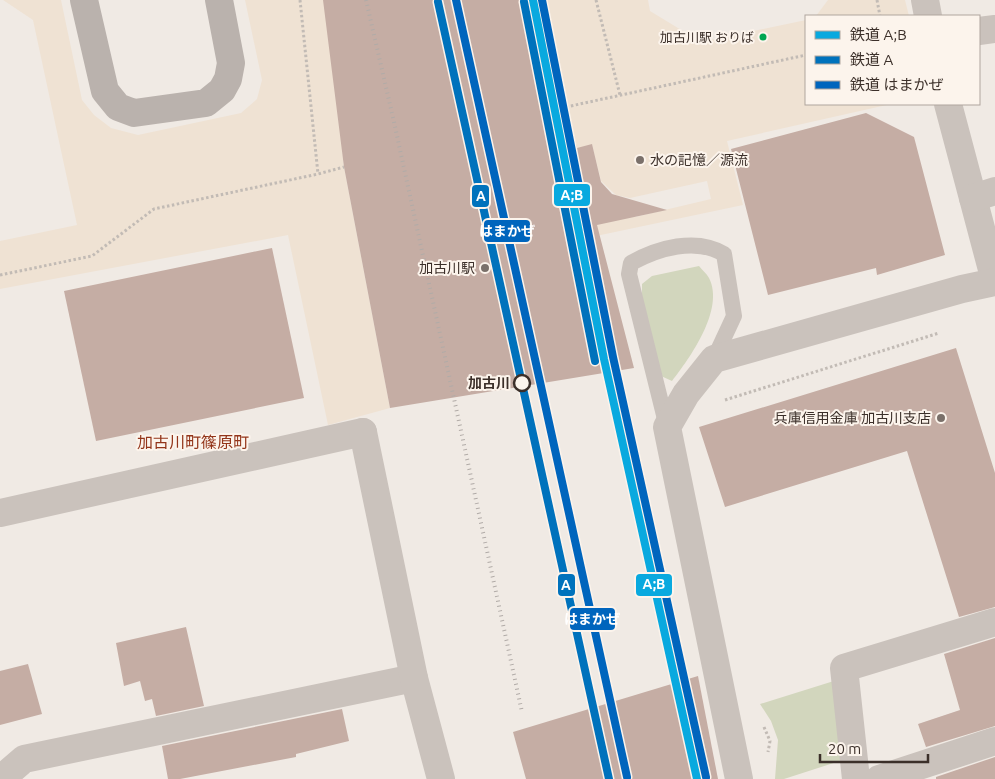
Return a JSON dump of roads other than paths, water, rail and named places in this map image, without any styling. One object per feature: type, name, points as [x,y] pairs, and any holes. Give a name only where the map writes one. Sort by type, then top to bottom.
[{"type":"main road","points":[[84,0],[105,91],[118,107],[134,113],[206,103],[222,90],[228,79],[231,63],[219,0]]},
{"type":"street","points":[[925,0],[928,15]]},
{"type":"street","points":[[980,31],[995,29]]},
{"type":"street","points":[[739,779],[667,426],[686,394],[714,359],[962,289],[995,282],[984,194],[948,105]]},
{"type":"street","points":[[0,513],[363,432],[414,678],[441,779]]},
{"type":"street","points":[[856,779],[844,668],[995,622]]},
{"type":"street","points":[[1,779],[24,760],[414,678]]},
{"type":"street","points":[[879,779],[995,741]]},
{"type":"lane","points":[[667,426],[629,274],[631,263],[648,254],[694,244],[713,248],[724,254],[734,316],[714,359]]},
{"type":"railway","points":[[366,0],[522,712]]},
{"type":"rail line","name":"はまかぜ","points":[[456,0],[627,777]]},
{"type":"rail line","name":"A;B","points":[[533,0],[604,359],[697,779]]},
{"type":"rail line","name":"はまかぜ","points":[[542,0],[613,357],[706,777]]},
{"type":"rail line","name":"A","points":[[438,2],[609,779]]},
{"type":"rail line","name":"A","points":[[524,2],[595,361]]},
{"type":"place","name":"加古川駅 おりば","points":[[763,37]]},
{"type":"place","name":"水の記憶／源流","points":[[640,160]]},
{"type":"place","name":"加古川駅","points":[[485,268]]},
{"type":"place","name":"加古川","points":[[522,383]]},
{"type":"place","name":"兵庫信用金庫 加古川支店","points":[[941,418]]},
{"type":"district","name":"加古川町篠原町","points":[[193,442]]}]
